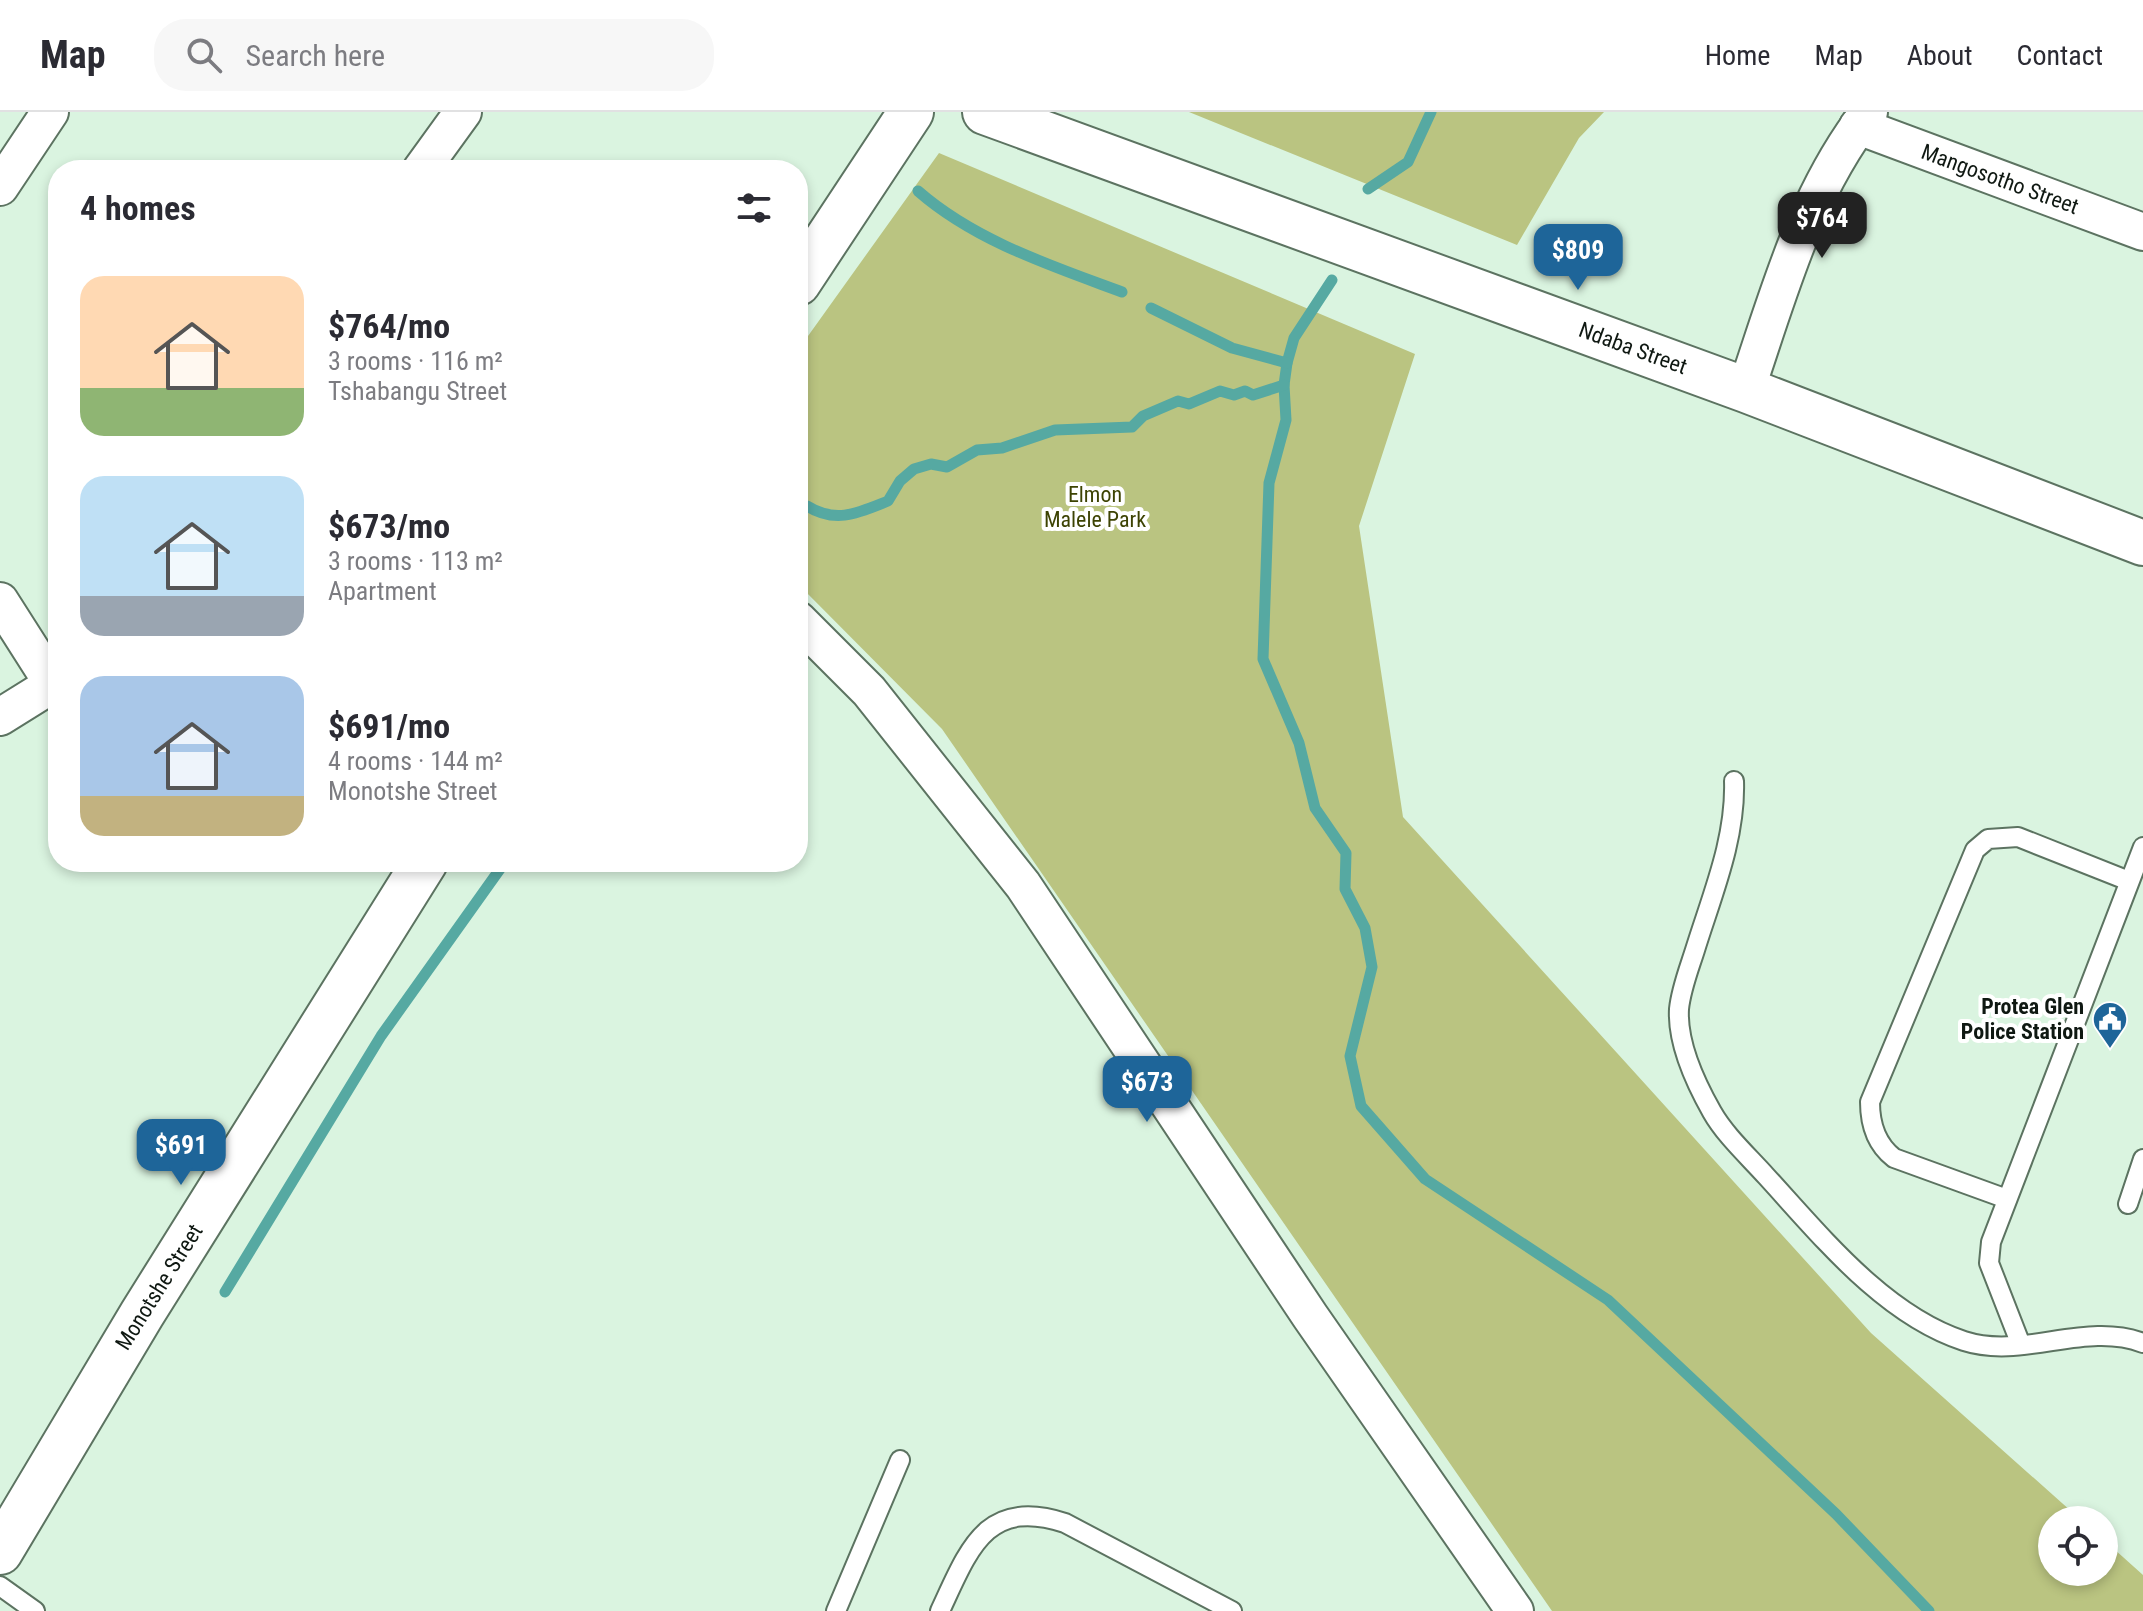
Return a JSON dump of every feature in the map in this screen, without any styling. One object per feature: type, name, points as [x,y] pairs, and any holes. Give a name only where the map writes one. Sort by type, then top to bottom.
[{"type":"street","points":[[0,187],[50,112]]},
{"type":"street","points":[[428,160],[463,112]]},
{"type":"street","points":[[808,268],[911,112]]},
{"type":"street","name":"Ndaba Street","points":[[985,112],[1746,390],[2143,543]]},
{"type":"street","points":[[1746,390],[1800,233],[1830,168],[1863,119]]},
{"type":"street","name":"Mangosotho Street","points":[[1863,119],[2143,232]]},
{"type":"street","points":[[0,601],[48,672]]},
{"type":"street","points":[[808,630],[869,691],[1023,885],[1310,1316],[1515,1611]]},
{"type":"street","points":[[0,717],[48,689]]},
{"type":"street","name":"Monotshe Street","points":[[0,1552],[142,1314],[419,872]]},
{"type":"lane","points":[[1734,781],[1729,839],[1679,1009],[1681,1038],[1690,1067],[1713,1114],[1794,1207],[1897,1305],[1966,1342],[2002,1347],[2097,1335],[2126,1337],[2143,1343]]},
{"type":"lane","points":[[2007,1199],[1894,1158],[1881,1148],[1875,1135],[1870,1102],[1975,850],[1988,839],[2018,837],[2129,881]]},
{"type":"lane","points":[[2021,1345],[1989,1263],[1991,1242],[2143,847]]},
{"type":"lane","points":[[2128,1204],[2143,1159]]},
{"type":"lane","points":[[836,1611],[900,1460]]},
{"type":"lane","points":[[940,1611],[983,1533],[1021,1513],[1039,1514],[1065,1523],[1232,1611]]},
{"type":"lane","points":[[0,1586],[35,1611]]},
{"type":"green space","points":[[1189,112],[1604,112],[1579,138],[1517,245]]},
{"type":"green space","name":"Elmon Malele Park","points":[[939,153],[1415,354],[1359,526],[1403,817],[1871,1333],[2065,1506],[2038,1506],[2038,1586],[2118,1586],[2118,1553],[2143,1575],[2143,1611],[1552,1611],[942,729],[808,594],[808,336]]},
{"type":"waterway","points":[[1368,189],[1408,162],[1431,112]]},
{"type":"waterway","points":[[918,191],[940,209],[989,238],[1122,292]]},
{"type":"waterway","points":[[1332,280],[1294,338],[1287,363],[1284,385],[1286,420],[1269,483],[1263,659],[1299,743],[1315,808],[1346,853],[1345,889],[1365,928],[1372,967],[1350,1056],[1361,1106],[1425,1179],[1608,1300],[1836,1514],[1929,1611]]},
{"type":"waterway","points":[[1151,308],[1232,348],[1287,363]]},
{"type":"waterway","points":[[808,506],[828,514],[857,513],[888,501],[900,481],[914,469],[931,464],[947,467],[977,450],[1002,448],[1055,430],[1132,427],[1143,416],[1178,401],[1189,404],[1220,391],[1234,395],[1245,391],[1253,395],[1284,385]]},
{"type":"waterway","points":[[225,1292],[381,1036],[498,872]]},
{"type":"place","name":"Protea Glen Police Station","points":[[2110,1050]]}]
